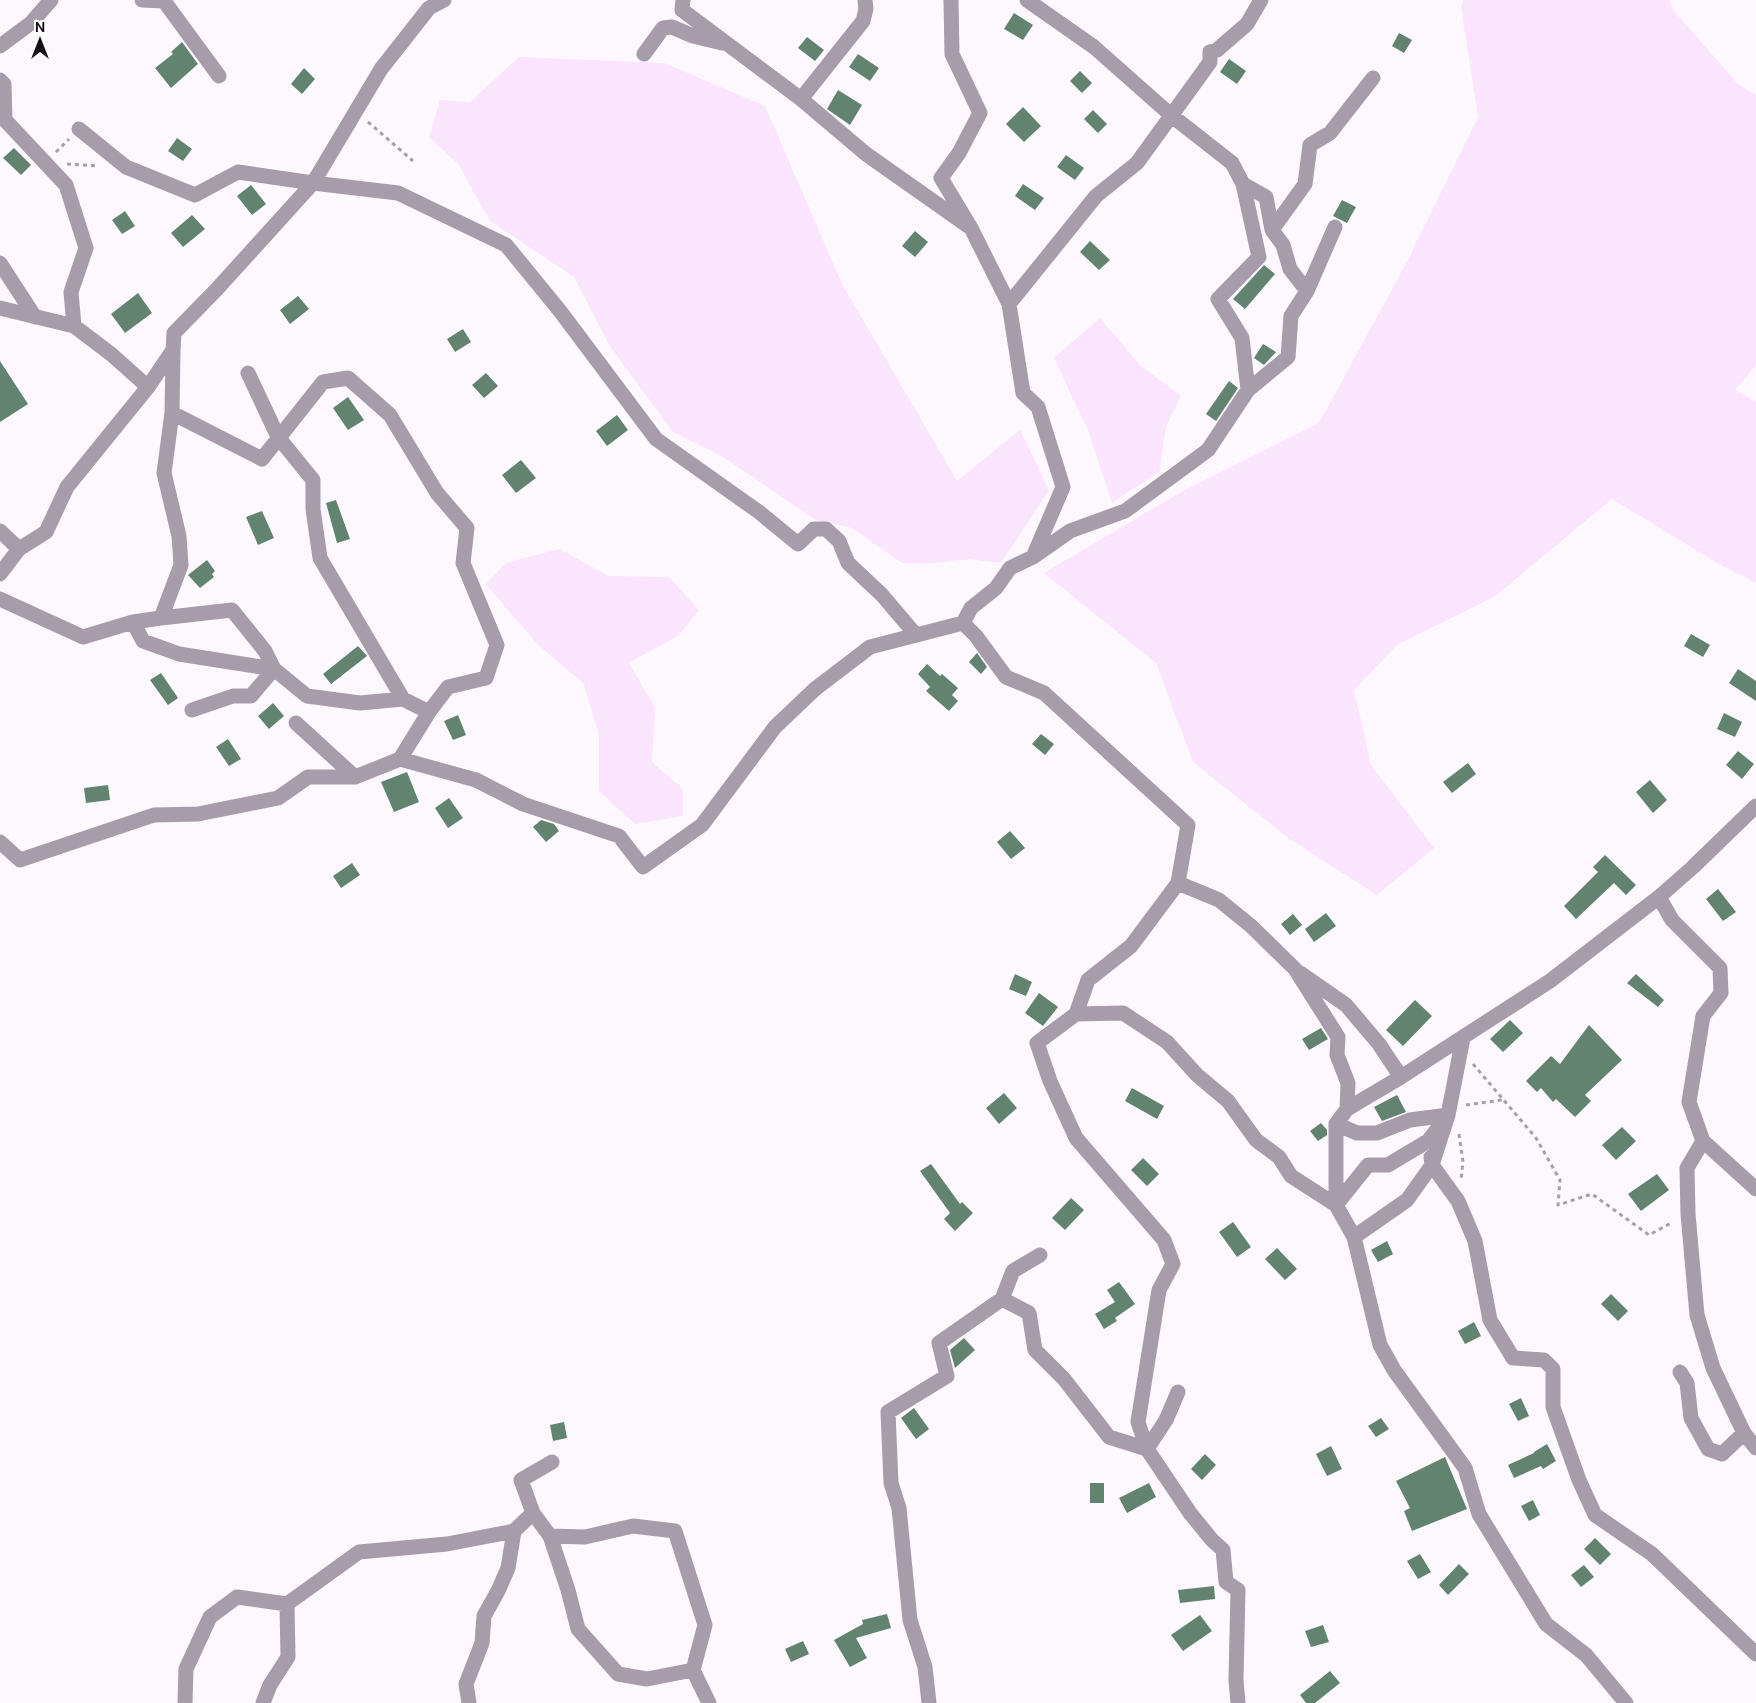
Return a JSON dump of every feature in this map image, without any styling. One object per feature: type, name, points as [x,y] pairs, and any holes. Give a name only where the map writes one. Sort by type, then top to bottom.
[{"type":"street","points":[[0,46],[31,23],[51,0]]},
{"type":"street","points":[[142,0],[164,1],[219,76]]},
{"type":"street","points":[[161,618],[181,565],[179,536],[164,473],[172,413],[174,333],[217,289],[313,183],[382,69],[429,8],[444,0]]},
{"type":"street","points":[[683,0],[682,10],[801,99],[866,154],[971,228]]},
{"type":"street","points":[[801,99],[862,21],[866,9],[865,0]]},
{"type":"street","points":[[952,0],[952,54],[980,114],[959,153],[941,178],[971,228],[1009,304],[1023,393],[1038,407],[1062,487],[1033,557]]},
{"type":"street","points":[[1027,0],[1094,46],[1172,116],[1232,163],[1243,184],[1259,257],[1218,298],[1242,338],[1248,390]]},
{"type":"street","points":[[1009,304],[1096,196],[1137,163],[1210,62],[1210,52],[1217,50],[1247,24],[1261,0]]},
{"type":"street","points":[[644,54],[663,28],[672,27],[693,36],[728,45]]},
{"type":"street","points":[[1272,230],[1305,184],[1310,145],[1330,133],[1373,78]]},
{"type":"street","points":[[0,80],[4,84],[5,120],[66,185],[86,248],[70,292],[74,326]]},
{"type":"street","points":[[79,129],[126,167],[195,195],[238,172],[398,193],[506,244],[566,319],[656,438],[759,512],[798,544],[814,529],[826,528],[839,541],[848,563],[882,596],[916,635]]},
{"type":"street","points":[[1243,184],[1266,197],[1272,230],[1284,245],[1290,269],[1307,291]]},
{"type":"street","points":[[400,759],[476,780],[523,804],[619,836],[643,867],[702,825],[775,727],[815,689],[870,647],[963,623],[971,608],[996,588],[1010,568],[1033,557],[1070,531],[1125,510],[1208,450],[1248,390],[1288,357],[1291,316],[1307,291],[1335,226]]},
{"type":"street","points":[[0,263],[35,317]]},
{"type":"street","points":[[0,308],[74,326],[112,354],[148,387]]},
{"type":"street","points":[[0,574],[19,549],[46,532],[67,487],[148,387],[173,350]]},
{"type":"street","points":[[248,373],[278,437],[314,480],[314,509],[320,558],[404,699],[429,712]]},
{"type":"street","points":[[0,842],[20,860],[154,815],[198,814],[278,798],[308,777],[355,777],[400,759],[429,712],[448,687],[486,678],[497,645],[463,563],[467,528],[437,492],[390,415],[348,378],[323,382],[262,459],[172,413]]},
{"type":"street","points":[[0,531],[19,549]]},
{"type":"street","points":[[0,598],[83,637],[133,622],[232,610],[265,651],[274,669],[307,696],[360,703],[404,699]]},
{"type":"street","points":[[133,622],[143,641],[179,654],[274,669]]},
{"type":"street","points":[[963,623],[976,636],[1006,677],[1044,693],[1188,825],[1178,883],[1131,946],[1088,980],[1076,1014],[1037,1043],[1050,1081],[1076,1138],[1164,1240],[1173,1264],[1159,1290],[1138,1422],[1147,1450],[1190,1513],[1212,1540],[1223,1550],[1226,1582],[1238,1590],[1236,1680],[1238,1703]]},
{"type":"street","points":[[192,710],[232,696],[251,696],[274,669]]},
{"type":"street","points":[[296,723],[355,777]]},
{"type":"street","points":[[1626,1703],[1586,1655],[1546,1624],[1479,1514],[1465,1468],[1394,1370],[1380,1345],[1354,1238],[1336,1204],[1336,1124],[1347,1109],[1401,1078],[1550,981],[1659,897],[1756,806]]},
{"type":"street","points":[[1178,883],[1218,900],[1251,926],[1295,969],[1346,1005],[1378,1044],[1401,1078]]},
{"type":"street","points":[[1659,897],[1672,920],[1720,968],[1721,992],[1703,1016],[1689,1102],[1703,1141],[1756,1189]]},
{"type":"street","points":[[1295,969],[1338,1037],[1337,1055],[1348,1082],[1347,1109]]},
{"type":"street","points":[[1076,1014],[1123,1013],[1167,1042],[1197,1075],[1228,1101],[1256,1140],[1279,1157],[1291,1176],[1336,1204]]},
{"type":"street","points":[[1354,1238],[1407,1200],[1432,1165],[1448,1115],[1463,1038]]},
{"type":"street","points":[[1336,1204],[1368,1166],[1388,1165],[1428,1141],[1448,1115]]},
{"type":"street","points":[[1336,1124],[1357,1133],[1377,1133],[1410,1120],[1448,1115]]},
{"type":"street","points":[[1428,1141],[1432,1165],[1458,1201],[1475,1240],[1490,1320],[1512,1358],[1544,1360],[1553,1369],[1553,1407],[1579,1480],[1595,1515],[1652,1554],[1756,1654]]},
{"type":"street","points":[[1703,1141],[1687,1168],[1688,1214],[1697,1315],[1713,1368],[1744,1434],[1756,1448]]},
{"type":"street","points":[[929,1703],[925,1667],[910,1620],[899,1508],[891,1483],[888,1412],[947,1376],[939,1343],[1002,1299],[1014,1271],[1040,1256]]},
{"type":"street","points":[[1002,1299],[1029,1313],[1036,1350],[1064,1380],[1109,1437],[1147,1450]]},
{"type":"street","points":[[1680,1372],[1687,1382],[1691,1418],[1708,1449],[1722,1454],[1744,1434]]},
{"type":"street","points":[[1147,1450],[1166,1420],[1178,1392]]},
{"type":"street","points":[[552,1462],[521,1480],[533,1513],[550,1536],[568,1590],[578,1629],[618,1674],[647,1679],[693,1670]]},
{"type":"street","points":[[185,1703],[186,1669],[210,1617],[237,1597],[287,1604],[359,1552],[447,1544],[514,1531],[533,1513]]},
{"type":"street","points":[[550,1536],[585,1537],[633,1526],[675,1531],[705,1625],[693,1670],[709,1703]]},
{"type":"street","points":[[469,1703],[466,1684],[482,1643],[484,1616],[498,1592],[508,1568],[514,1531]]},
{"type":"street","points":[[263,1703],[270,1685],[288,1657],[287,1604]]},
{"type":"path","points":[[356,111],[412,161]]},
{"type":"path","points":[[46,164],[79,129]]},
{"type":"path","points":[[46,164],[100,166]]},
{"type":"path","points":[[1473,1063],[1536,1138],[1560,1180],[1558,1205],[1592,1194],[1649,1235],[1688,1214]]},
{"type":"path","points":[[1458,1201],[1463,1162],[1458,1124],[1448,1115],[1469,1103],[1503,1100]]},
{"type":"shaded area","points":[[1464,0],[1669,0],[1675,12],[1738,84],[1756,95],[1756,365],[1735,390],[1756,402],[1756,583],[1724,567],[1612,499],[1494,597],[1397,645],[1354,690],[1371,765],[1434,848],[1377,895],[1291,840],[1193,762],[1156,663],[1044,573],[1183,491],[1319,423],[1409,258],[1478,117],[1461,6]]},
{"type":"shaded area","points":[[519,57],[664,63],[765,106],[842,284],[957,481],[1020,430],[1049,490],[1001,563],[969,559],[935,563],[902,563],[852,528],[816,520],[720,455],[673,432],[609,345],[574,277],[490,221],[459,165],[429,137],[440,100],[470,102]]},
{"type":"shaded area","points":[[1100,318],[1140,365],[1181,396],[1166,427],[1159,472],[1112,503],[1088,430],[1054,358]]},
{"type":"shaded area","points":[[559,549],[609,576],[669,577],[699,610],[678,636],[629,663],[655,708],[652,762],[683,789],[683,816],[635,824],[599,791],[599,736],[584,684],[537,644],[486,584],[506,563]]},
{"type":"building","points":[[1014,13],[1033,25],[1023,40],[1004,29]]},
{"type":"building","points":[[1399,33],[1412,40],[1404,53],[1392,46]]},
{"type":"building","points":[[807,37],[824,50],[815,61],[798,48]]},
{"type":"building","points":[[182,42],[198,64],[171,88],[155,68],[173,54],[171,52]]},
{"type":"building","points":[[858,54],[879,68],[870,81],[849,67]]},
{"type":"building","points":[[1229,59],[1246,71],[1237,84],[1220,72]]},
{"type":"building","points":[[304,68],[315,79],[302,94],[291,84]]},
{"type":"building","points":[[1080,71],[1092,83],[1082,93],[1070,81]]},
{"type":"building","points":[[838,90],[862,105],[850,125],[827,109]]},
{"type":"building","points":[[1023,107],[1041,126],[1024,142],[1006,124]]},
{"type":"building","points":[[1093,110],[1107,124],[1098,133],[1084,119]]},
{"type":"building","points":[[177,138],[192,149],[183,161],[168,151]]},
{"type":"building","points":[[14,148],[31,165],[21,175],[3,158]]},
{"type":"building","points":[[1066,155],[1084,168],[1075,180],[1057,167]]},
{"type":"building","points":[[1023,184],[1044,198],[1035,210],[1015,196]]},
{"type":"building","points":[[251,185],[266,204],[252,215],[237,196]]},
{"type":"building","points":[[1342,200],[1356,207],[1347,223],[1333,216]]},
{"type":"building","points":[[125,211],[135,226],[122,234],[112,220]]},
{"type":"building","points":[[192,215],[205,229],[183,247],[171,233]]},
{"type":"building","points":[[915,231],[928,242],[915,257],[902,246]]},
{"type":"building","points":[[1090,241],[1110,260],[1099,270],[1080,252]]},
{"type":"building","points":[[1264,265],[1275,274],[1245,309],[1233,299]]},
{"type":"building","points":[[138,293],[152,313],[125,333],[111,314]]},
{"type":"building","points":[[298,296],[309,309],[290,324],[280,310]]},
{"type":"building","points":[[463,329],[471,342],[455,352],[447,339]]},
{"type":"building","points":[[1263,344],[1276,352],[1264,365],[1254,358]]},
{"type":"building","points":[[0,361],[28,404],[0,422]]},
{"type":"building","points":[[486,373],[498,386],[484,398],[472,385]]},
{"type":"building","points":[[1229,381],[1238,388],[1216,421],[1206,414]]},
{"type":"building","points":[[348,397],[364,420],[348,430],[333,408]]},
{"type":"building","points":[[617,415],[628,430],[607,446],[596,431]]},
{"type":"building","points":[[521,460],[536,478],[516,493],[502,475]]},
{"type":"building","points":[[336,500],[350,539],[337,543],[326,503]]},
{"type":"building","points":[[262,511],[274,538],[258,545],[246,517]]},
{"type":"building","points":[[207,560],[215,571],[212,574],[214,577],[200,588],[188,575]]},
{"type":"building","points":[[1691,634],[1710,645],[1703,657],[1684,646]]},
{"type":"building","points":[[358,646],[367,656],[331,684],[323,674]]},
{"type":"building","points":[[977,653],[987,667],[981,674],[969,662]]},
{"type":"building","points":[[927,664],[940,676],[942,674],[958,688],[952,695],[958,701],[949,711],[926,691],[930,687],[918,674]]},
{"type":"building","points":[[1738,669],[1756,681],[1756,701],[1729,683]]},
{"type":"building","points":[[161,673],[178,698],[168,705],[150,680]]},
{"type":"building","points":[[273,703],[284,716],[269,729],[258,716]]},
{"type":"building","points":[[1724,713],[1742,722],[1735,737],[1717,729]]},
{"type":"building","points":[[458,715],[466,735],[453,740],[444,721]]},
{"type":"building","points":[[1041,734],[1054,744],[1045,755],[1032,744]]},
{"type":"building","points":[[228,739],[241,759],[229,766],[216,747]]},
{"type":"building","points":[[1738,751],[1754,764],[1742,779],[1726,765]]},
{"type":"building","points":[[1468,763],[1476,774],[1452,793],[1443,782]]},
{"type":"building","points":[[407,772],[419,802],[394,812],[381,782]]},
{"type":"building","points":[[1650,780],[1667,800],[1653,813],[1636,792]]},
{"type":"building","points":[[108,785],[110,800],[86,803],[84,788]]},
{"type":"building","points":[[449,798],[463,818],[448,828],[435,808]]},
{"type":"building","points":[[541,820],[554,824],[559,831],[546,842],[533,827]]},
{"type":"building","points":[[1010,831],[1025,848],[1011,859],[997,842]]},
{"type":"building","points":[[1605,855],[1636,885],[1626,895],[1614,883],[1576,919],[1564,906],[1598,872],[1593,867]]},
{"type":"building","points":[[352,863],[360,875],[341,888],[333,876]]},
{"type":"building","points":[[1718,889],[1736,912],[1723,921],[1706,899]]},
{"type":"building","points":[[1326,913],[1336,926],[1314,942],[1305,929]]},
{"type":"building","points":[[1293,914],[1302,925],[1290,935],[1281,924]]},
{"type":"building","points":[[1015,974],[1032,982],[1026,996],[1009,989]]},
{"type":"building","points":[[1636,974],[1664,1000],[1658,1007],[1627,983]]},
{"type":"building","points":[[1039,993],[1058,1007],[1043,1026],[1025,1013]]},
{"type":"building","points":[[1415,1000],[1432,1016],[1403,1046],[1386,1030]]},
{"type":"building","points":[[1510,1020],[1523,1033],[1503,1052],[1490,1039]]},
{"type":"building","points":[[1589,1025],[1622,1060],[1585,1095],[1591,1101],[1575,1117],[1556,1099],[1553,1102],[1541,1088],[1537,1092],[1526,1081],[1551,1056],[1560,1064]]},
{"type":"building","points":[[1321,1028],[1328,1039],[1309,1050],[1302,1039]]},
{"type":"building","points":[[1132,1088],[1164,1106],[1157,1119],[1125,1101]]},
{"type":"building","points":[[1004,1093],[1017,1108],[999,1124],[986,1108]]},
{"type":"building","points":[[1397,1095],[1406,1112],[1382,1121],[1374,1107]]},
{"type":"building","points":[[1321,1123],[1327,1130],[1327,1135],[1318,1141],[1310,1131]]},
{"type":"building","points":[[1622,1127],[1636,1141],[1616,1160],[1602,1145]]},
{"type":"building","points":[[1143,1158],[1159,1174],[1147,1186],[1131,1170]]},
{"type":"building","points":[[931,1164],[960,1204],[962,1202],[973,1213],[955,1231],[944,1219],[950,1213],[920,1171]]},
{"type":"building","points":[[1657,1174],[1669,1190],[1641,1211],[1628,1194]]},
{"type":"building","points":[[1071,1198],[1084,1210],[1065,1230],[1052,1218]]},
{"type":"building","points":[[1233,1222],[1251,1247],[1237,1257],[1219,1232]]},
{"type":"building","points":[[1387,1241],[1393,1254],[1378,1262],[1371,1250]]},
{"type":"building","points":[[1277,1248],[1297,1269],[1285,1280],[1265,1259]]},
{"type":"building","points":[[1119,1282],[1135,1304],[1115,1318],[1117,1321],[1104,1329],[1095,1314],[1115,1302],[1107,1290]]},
{"type":"building","points":[[1611,1294],[1628,1311],[1618,1321],[1601,1304]]},
{"type":"building","points":[[1474,1322],[1481,1336],[1465,1344],[1458,1331]]},
{"type":"building","points":[[964,1338],[975,1350],[955,1368],[950,1350]]},
{"type":"building","points":[[1521,1398],[1529,1416],[1518,1421],[1509,1404]]},
{"type":"building","points":[[914,1408],[929,1429],[916,1439],[901,1418]]},
{"type":"building","points":[[1381,1418],[1389,1429],[1376,1437],[1368,1426]]},
{"type":"building","points":[[564,1422],[567,1438],[553,1441],[550,1425]]},
{"type":"building","points":[[1547,1444],[1556,1461],[1543,1469],[1541,1466],[1514,1478],[1508,1465],[1534,1453]]},
{"type":"building","points":[[1331,1446],[1342,1469],[1327,1476],[1316,1454]]},
{"type":"building","points":[[1205,1454],[1216,1465],[1202,1480],[1191,1469]]},
{"type":"building","points":[[1445,1457],[1467,1509],[1412,1531],[1404,1511],[1410,1508],[1396,1481]]},
{"type":"building","points":[[1090,1483],[1104,1483],[1104,1503],[1090,1503]]},
{"type":"building","points":[[1149,1483],[1156,1497],[1127,1513],[1119,1498]]},
{"type":"building","points":[[1533,1500],[1540,1515],[1529,1521],[1521,1506]]},
{"type":"building","points":[[1595,1538],[1611,1554],[1600,1565],[1584,1549]]},
{"type":"building","points":[[1420,1554],[1431,1572],[1418,1579],[1407,1561]]},
{"type":"building","points":[[1459,1564],[1469,1574],[1448,1595],[1439,1585]]},
{"type":"building","points":[[1584,1565],[1594,1577],[1581,1587],[1571,1575]]},
{"type":"building","points":[[1214,1586],[1215,1599],[1180,1603],[1178,1590]]},
{"type":"building","points":[[887,1614],[891,1628],[856,1638],[867,1658],[850,1667],[834,1640],[863,1624],[862,1620]]},
{"type":"building","points":[[1200,1615],[1212,1631],[1183,1651],[1171,1635]]},
{"type":"building","points":[[1323,1625],[1329,1642],[1311,1647],[1305,1631]]},
{"type":"building","points":[[803,1641],[809,1654],[791,1662],[785,1649]]},
{"type":"building","points":[[1330,1671],[1340,1683],[1315,1703],[1306,1703],[1300,1695]]}]
